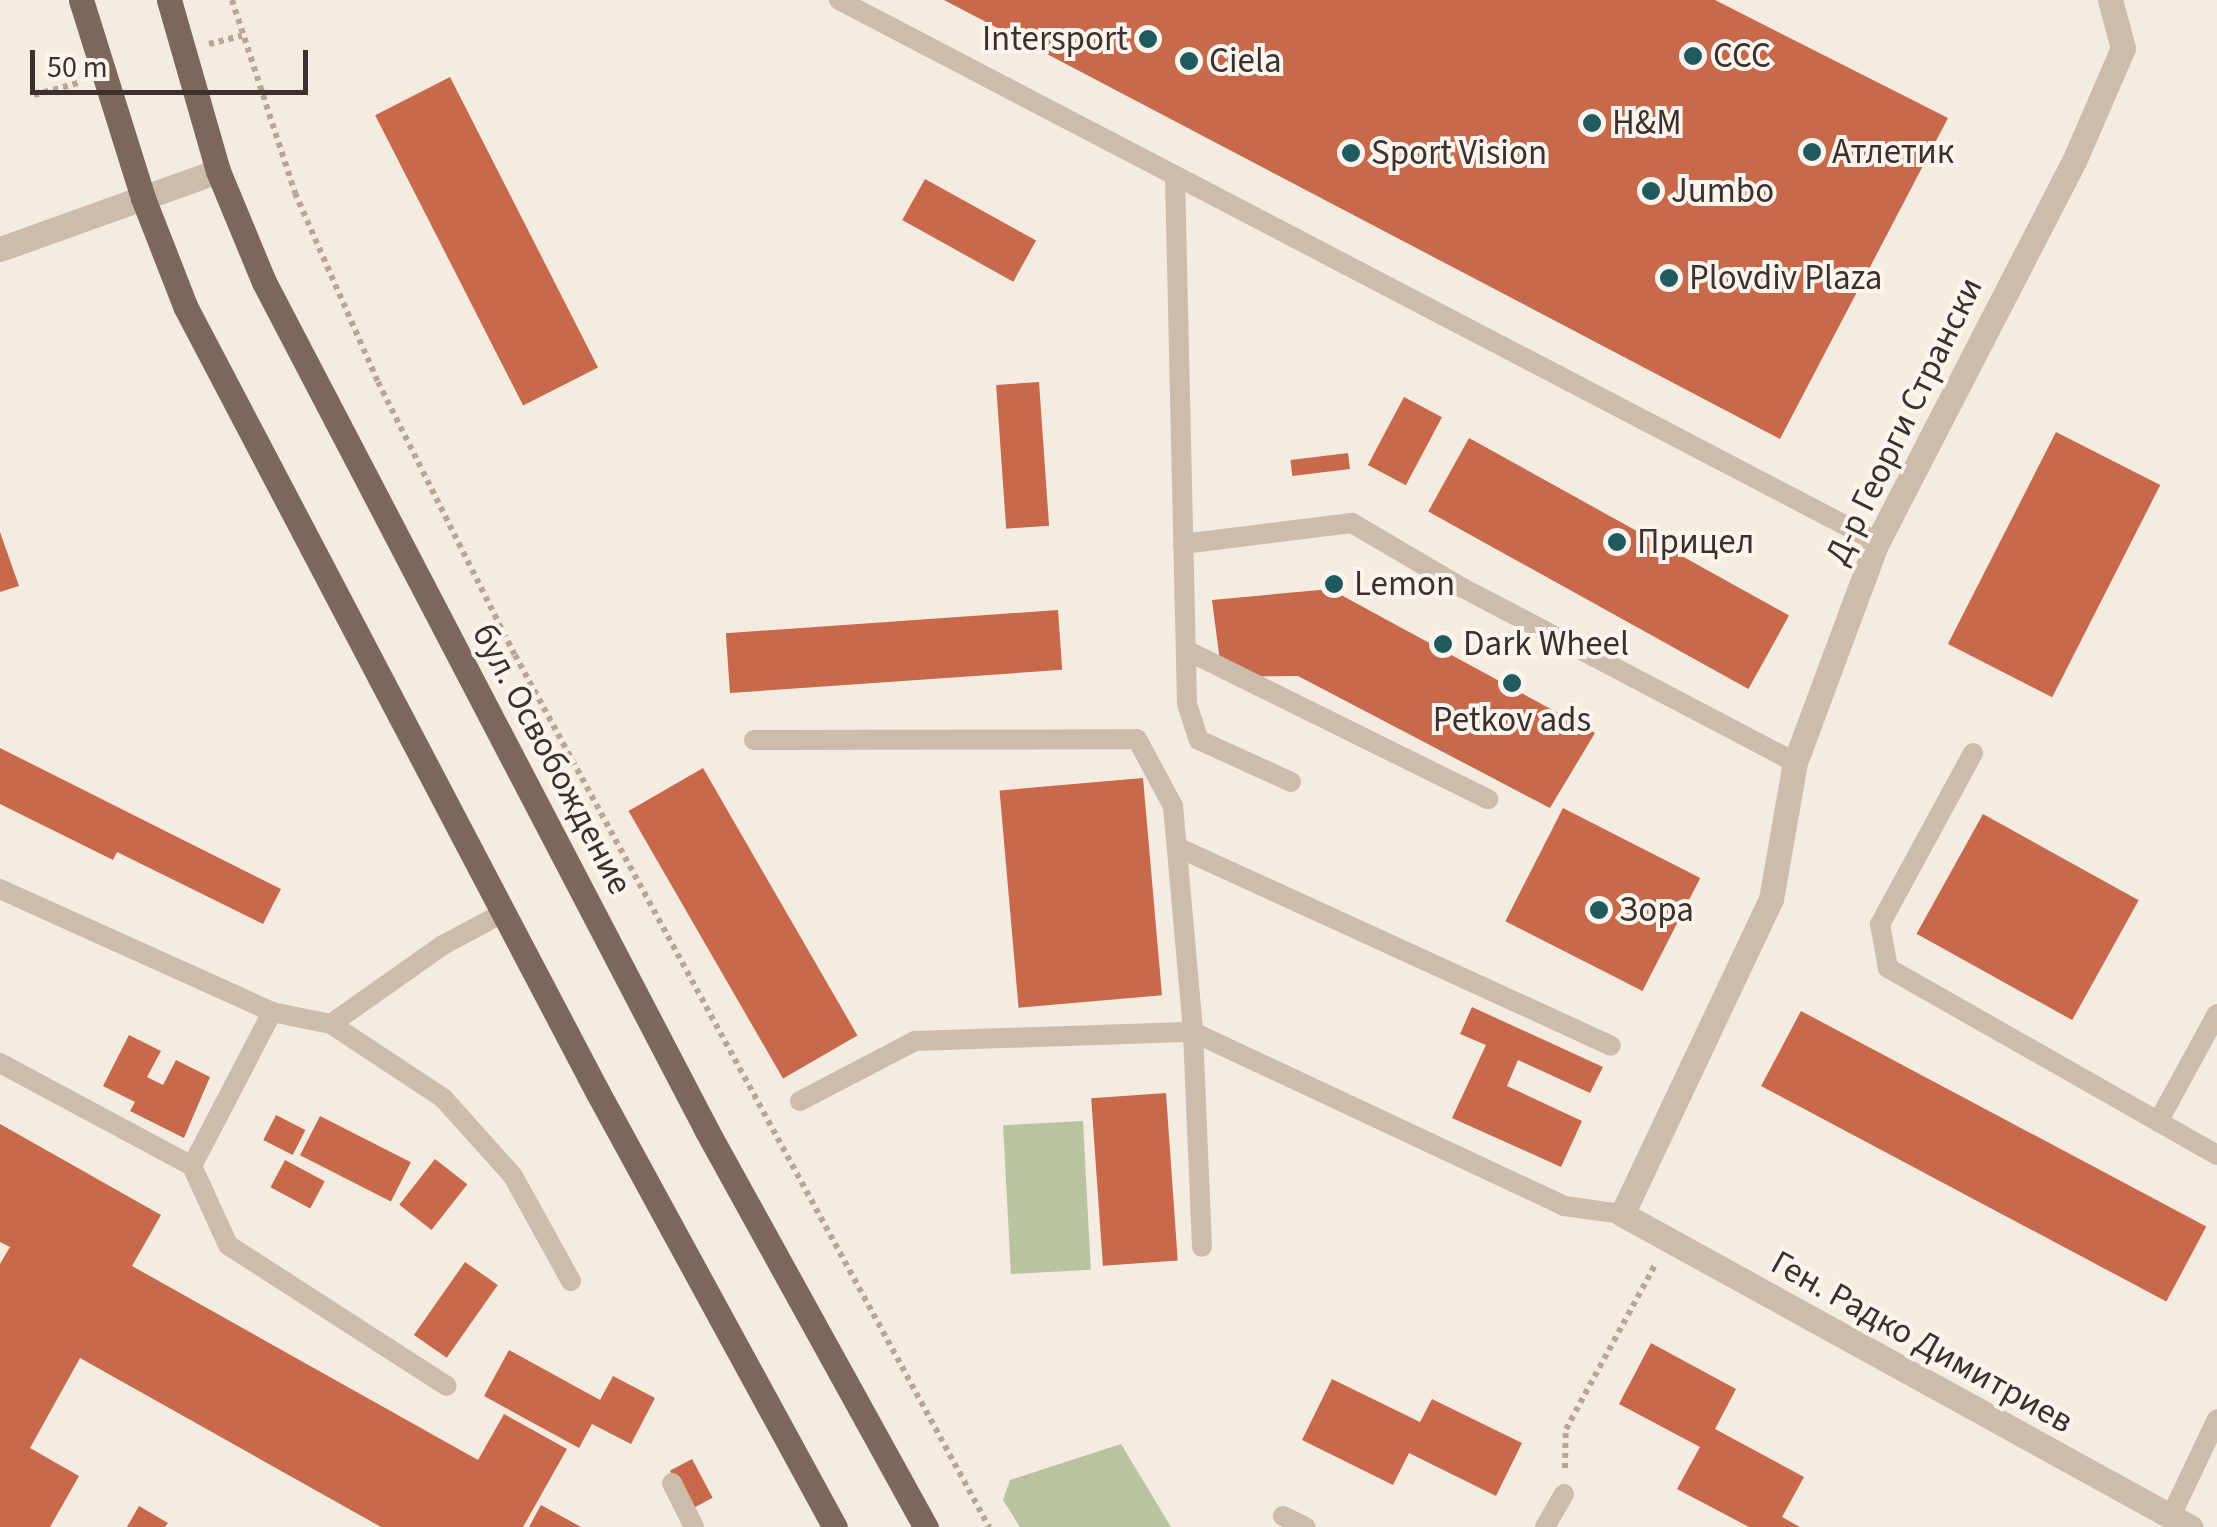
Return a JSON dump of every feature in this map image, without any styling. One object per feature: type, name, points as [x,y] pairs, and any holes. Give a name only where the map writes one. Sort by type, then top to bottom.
[{"type":"main road","points":[[81,0],[143,198],[185,306],[503,913],[836,1527]]},
{"type":"main road","name":"бул. Освобождение","points":[[168,0],[218,171],[264,282],[707,1131],[926,1527]]},
{"type":"street","name":"Д-р Георги Странски","points":[[1622,1214],[1771,898],[1795,762],[1877,542],[2074,161],[2123,48],[2110,0]]},
{"type":"street","points":[[0,249],[218,171]]},
{"type":"street","name":"Ген. Радко Димитриев","points":[[1622,1214],[2180,1522]]},
{"type":"lane","points":[[839,0],[1877,542]]},
{"type":"lane","points":[[1175,176],[1188,704],[1199,740],[1290,782]]},
{"type":"lane","points":[[1183,544],[1352,523],[1498,606],[1795,762]]},
{"type":"lane","points":[[1186,650],[1488,799]]},
{"type":"lane","points":[[754,740],[1136,739],[1173,806],[1193,1032],[1202,1247]]},
{"type":"lane","points":[[1973,752],[1880,924],[1888,968],[2217,1155]]},
{"type":"lane","points":[[1177,847],[1611,1046]]},
{"type":"lane","points":[[0,889],[272,1012],[332,1024],[443,1098],[513,1176],[571,1282]]},
{"type":"lane","points":[[332,1024],[443,945],[503,913]]},
{"type":"lane","points":[[192,1166],[272,1012]]},
{"type":"lane","points":[[2158,1122],[2217,1014]]},
{"type":"lane","points":[[800,1101],[915,1041],[1193,1032],[1564,1206],[1622,1214]]},
{"type":"lane","points":[[0,1063],[192,1166],[228,1245],[448,1386]]},
{"type":"lane","points":[[2180,1522],[2217,1419]]},
{"type":"lane","points":[[672,1483],[694,1527]]},
{"type":"lane","points":[[1545,1527],[1564,1494]]},
{"type":"lane","points":[[1283,1516],[1306,1527]]},
{"type":"path","points":[[232,0],[295,193],[378,382],[516,655],[989,1527]]},
{"type":"path","points":[[182,50],[242,36]]},
{"type":"path","points":[[34,95],[104,75]]},
{"type":"path","points":[[1564,1494],[1566,1429],[1668,1241]]},
{"type":"green space","points":[[1083,1121],[1091,1270],[1011,1274],[1003,1125]]},
{"type":"green space","points":[[1121,1444],[1171,1527],[1020,1527],[1003,1500],[1010,1480]]},
{"type":"building","name":"Plovdiv Plaza","points":[[944,0],[1715,0],[1948,118],[1780,439]]},
{"type":"building","points":[[450,77],[598,367],[523,406],[375,115]]},
{"type":"building","points":[[925,179],[1036,241],[1013,282],[902,220]]},
{"type":"building","points":[[1039,382],[1049,526],[1006,529],[996,385]]},
{"type":"building","points":[[1404,397],[1442,417],[1406,485],[1368,465]]},
{"type":"building","points":[[2056,432],[2160,485],[2052,697],[1948,644]]},
{"type":"building","points":[[1469,438],[1789,615],[1748,689],[1428,511]]},
{"type":"building","points":[[1348,453],[1350,469],[1292,476],[1290,460]]},
{"type":"building","points":[[0,532],[19,586],[0,592]]},
{"type":"building","points":[[1330,589],[1595,733],[1550,808],[1298,676],[1222,677],[1212,600]]},
{"type":"building","points":[[1058,610],[1062,670],[730,693],[726,633]]},
{"type":"building","points":[[0,748],[281,889],[263,924],[117,852],[113,860],[0,804]]},
{"type":"building","points":[[703,768],[858,1036],[783,1079],[629,811]]},
{"type":"building","points":[[1143,778],[1162,995],[1019,1008],[1000,791]]},
{"type":"building","points":[[1563,808],[1700,878],[1643,991],[1505,921]]},
{"type":"building","points":[[1983,814],[2139,900],[2072,1020],[1917,934]]},
{"type":"building","points":[[1472,1007],[1603,1067],[1590,1093],[1518,1060],[1507,1086],[1582,1121],[1561,1167],[1452,1118],[1486,1045],[1460,1034]]},
{"type":"building","points":[[1801,1011],[2206,1226],[2166,1302],[1761,1086]]},
{"type":"building","points":[[129,1035],[161,1051],[147,1077],[163,1085],[176,1060],[210,1077],[184,1138],[130,1111],[135,1102],[103,1086]]},
{"type":"building","points":[[1166,1093],[1178,1261],[1103,1266],[1091,1098]]},
{"type":"building","points":[[276,1115],[305,1130],[293,1155],[263,1140]]},
{"type":"building","points":[[320,1116],[411,1162],[391,1202],[300,1155]]},
{"type":"building","points":[[0,1124],[161,1215],[132,1266],[478,1460],[504,1414],[567,1449],[523,1527],[381,1527],[80,1358],[30,1448],[79,1476],[50,1527],[0,1527],[0,1264],[10,1247],[0,1242]]},
{"type":"building","points":[[435,1159],[467,1184],[432,1230],[399,1205]]},
{"type":"building","points":[[285,1160],[325,1181],[310,1208],[270,1187]]},
{"type":"building","points":[[465,1262],[498,1285],[447,1358],[414,1335]]},
{"type":"building","points":[[1651,1343],[1736,1389],[1715,1429],[1804,1477],[1782,1517],[1800,1527],[1749,1527],[1677,1489],[1700,1447],[1619,1404]]},
{"type":"building","points":[[509,1350],[600,1400],[613,1376],[655,1398],[631,1444],[592,1424],[579,1448],[484,1396]]},
{"type":"building","points":[[1332,1379],[1420,1422],[1432,1399],[1522,1443],[1496,1496],[1409,1453],[1393,1485],[1302,1440]]},
{"type":"building","points":[[692,1459],[713,1498],[691,1510],[670,1471]]},
{"type":"building","points":[[541,1505],[581,1527],[529,1527]]},
{"type":"building","points":[[139,1506],[168,1523],[165,1527],[127,1527]]},
{"type":"place","name":"Intersport","points":[[1148,39]]},
{"type":"place","name":"CCC","points":[[1693,56]]},
{"type":"place","name":"Ciela","points":[[1189,61]]},
{"type":"place","name":"H&M","points":[[1592,123]]},
{"type":"place","name":"Атлетик","points":[[1812,152]]},
{"type":"place","name":"Sport Vision","points":[[1351,153]]},
{"type":"place","name":"Jumbo","points":[[1651,191]]},
{"type":"place","name":"Plovdiv Plaza","points":[[1669,278]]},
{"type":"place","name":"Прицел","points":[[1617,542]]},
{"type":"place","name":"Lemon","points":[[1334,584]]},
{"type":"place","name":"Dark Wheel","points":[[1443,644]]},
{"type":"place","name":"Petkov ads","points":[[1512,683]]},
{"type":"place","name":"Зора","points":[[1599,910]]}]
